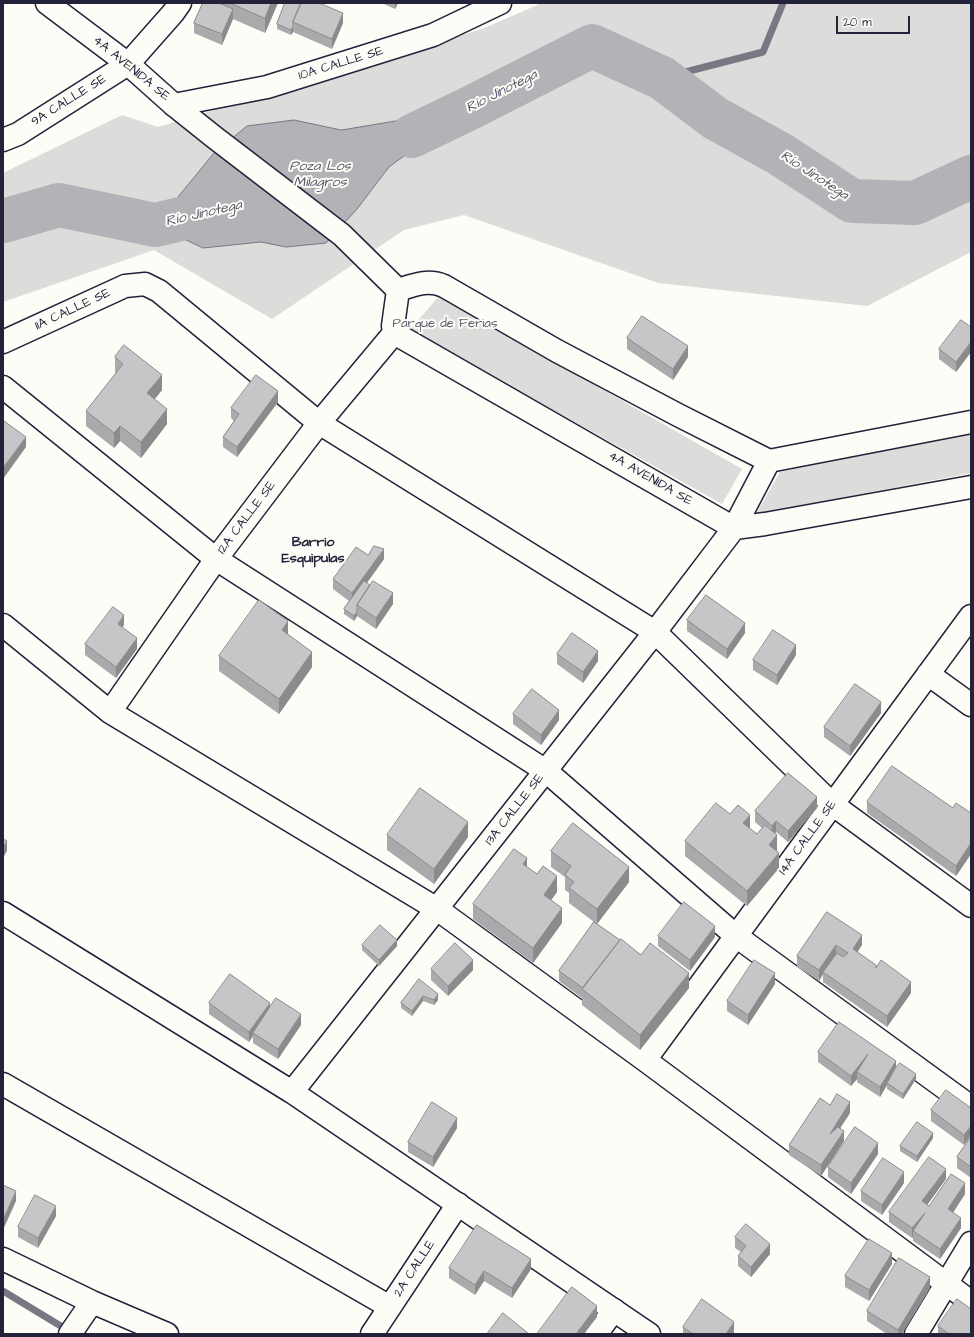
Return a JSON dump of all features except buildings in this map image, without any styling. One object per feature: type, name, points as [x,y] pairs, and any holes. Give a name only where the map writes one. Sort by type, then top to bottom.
[{"type":"street","name":"4A AVENIDA SE","points":[[47,3],[128,64],[174,105],[214,137],[342,235],[398,290]]},
{"type":"street","name":"9A CALLE SE","points":[[3,140],[18,134],[128,64],[180,3]]},
{"type":"street","name":"10A CALLE SE","points":[[174,105],[267,87],[433,35],[500,3]]},
{"type":"street","points":[[395,332],[392,326],[398,290],[427,282],[436,283],[444,286],[557,351],[769,461],[971,422]]},
{"type":"street","name":"11A CALLE SE","points":[[3,342],[125,286],[145,284],[159,291],[319,423]]},
{"type":"street","name":"4A AVENIDA SE","points":[[395,332],[401,337],[734,528]]},
{"type":"street","name":"12A CALLE SE","points":[[110,712],[216,559],[319,423],[395,332]]},
{"type":"street","points":[[3,387],[216,559],[546,771],[736,936],[971,1107]]},
{"type":"street","points":[[319,423],[655,632],[832,804],[971,906]]},
{"type":"street","name":"13A CALLE SE","points":[[292,1092],[655,632],[734,528],[769,461]]},
{"type":"street","points":[[734,528],[765,524],[971,487]]},
{"type":"street","name":"14A CALLE SE","points":[[645,1060],[971,616]]},
{"type":"street","points":[[3,625],[110,712],[437,909],[645,1060],[971,1302]]},
{"type":"street","points":[[928,674],[971,705]]},
{"type":"street","points":[[3,913],[292,1092],[649,1334]]},
{"type":"street","points":[[3,1084],[390,1307]]},
{"type":"street","name":"2A CALLE","points":[[372,1334],[458,1204]]},
{"type":"street","points":[[916,1334],[971,1242]]},
{"type":"street","points":[[3,1259],[81,1318],[167,1334]]},
{"type":"street","points":[[596,1334],[614,1310]]},
{"type":"green space","points":[[542,3],[971,3],[971,252],[867,306],[658,283],[464,215],[404,230],[272,319],[154,250],[3,302],[3,173],[122,115],[158,127],[482,29]]},
{"type":"green space","name":"Parque de Ferias","points":[[439,296],[742,469],[722,504],[410,330]]},
{"type":"green space","points":[[971,434],[971,473],[756,514],[780,472],[942,438]]},
{"type":"water","name":"Poza Los Milagros","points":[[468,109],[389,167],[357,209],[326,243],[286,247],[261,242],[203,248],[155,225],[214,153],[247,126],[294,120],[341,130]]},
{"type":"waterway","points":[[662,78],[763,52],[783,3]]},
{"type":"waterway","name":"Río Jinotega","points":[[412,136],[592,46],[662,78],[715,118],[780,154],[852,201],[915,203],[971,177]]},
{"type":"waterway","name":"Río Jinotega","points":[[3,221],[59,205],[155,225],[215,211]]},
{"type":"waterway","points":[[3,1291],[69,1331]]},
{"type":"district","name":"Barrio Esquipulas","points":[[313,552]]}]
